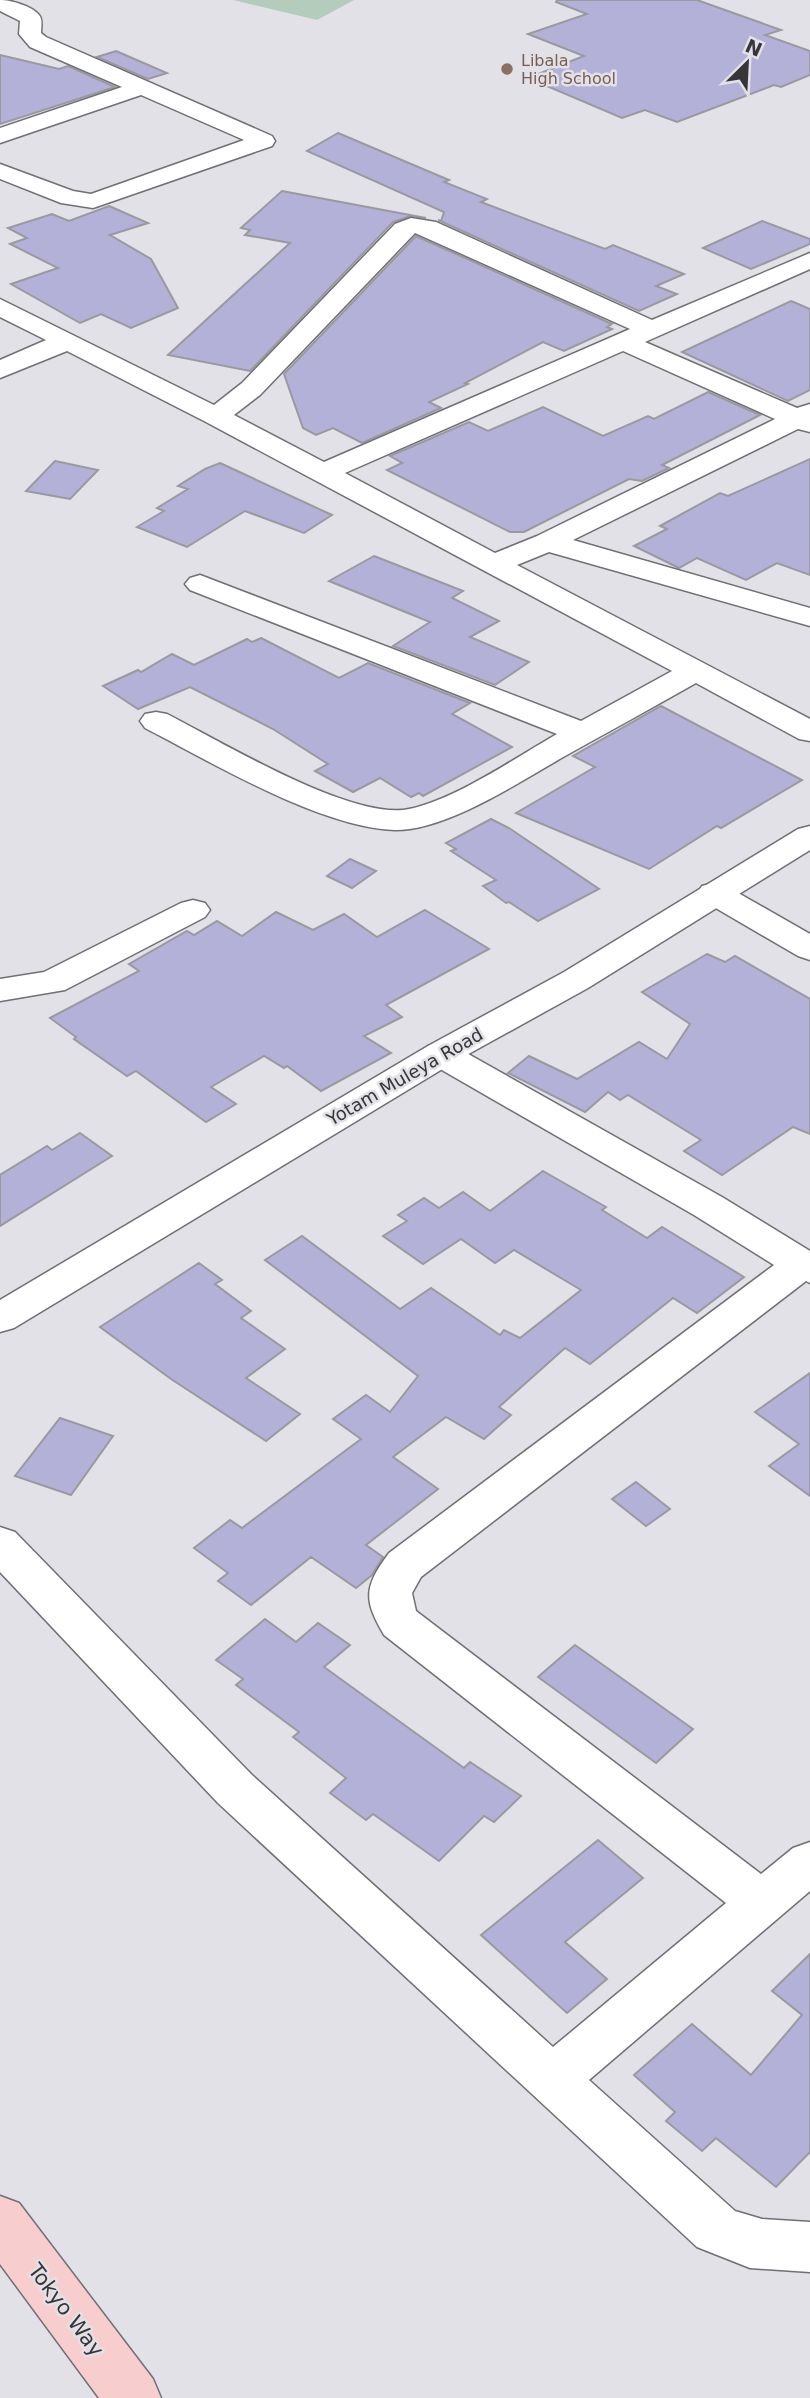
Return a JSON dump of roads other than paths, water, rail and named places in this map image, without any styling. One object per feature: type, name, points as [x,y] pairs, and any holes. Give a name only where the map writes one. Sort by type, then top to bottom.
[{"type":"main road","name":"Tokyo Way","points":[[0,2221],[133,2398]]},
{"type":"street","points":[[0,3],[31,18],[30,34],[38,42],[264,141],[93,201],[82,202],[69,198],[0,171]]},
{"type":"street","points":[[0,136],[141,88]]},
{"type":"street","points":[[216,416],[251,389],[404,229],[411,225],[427,226],[651,329]]},
{"type":"street","points":[[322,473],[810,260]]},
{"type":"street","points":[[776,276],[810,289]]},
{"type":"street","points":[[0,307],[216,416],[810,732]]},
{"type":"street","points":[[0,370],[67,341]]},
{"type":"street","points":[[622,341],[806,418]]},
{"type":"street","points":[[494,564],[547,542],[806,418]]},
{"type":"street","points":[[547,542],[810,617]]},
{"type":"street","points":[[200,584],[582,733]]},
{"type":"street","points":[[156,721],[301,792],[345,809],[394,820],[408,820],[431,813],[491,784],[697,670]]},
{"type":"street","name":"Yotam Muleya Road","points":[[0,1318],[441,1054],[576,980],[810,836]]},
{"type":"street","points":[[715,893],[810,948]]},
{"type":"street","points":[[0,990],[53,982],[193,910]]},
{"type":"street","points":[[441,1054],[709,1206],[806,1266],[405,1565],[390,1584],[389,1606],[400,1623],[762,1904]]},
{"type":"street","points":[[0,1544],[235,1789],[716,2229],[729,2237],[759,2244],[810,2247]]},
{"type":"street","points":[[553,2079],[810,1862]]},
{"type":"place","name":"Libala High School","points":[[507,69]]}]
